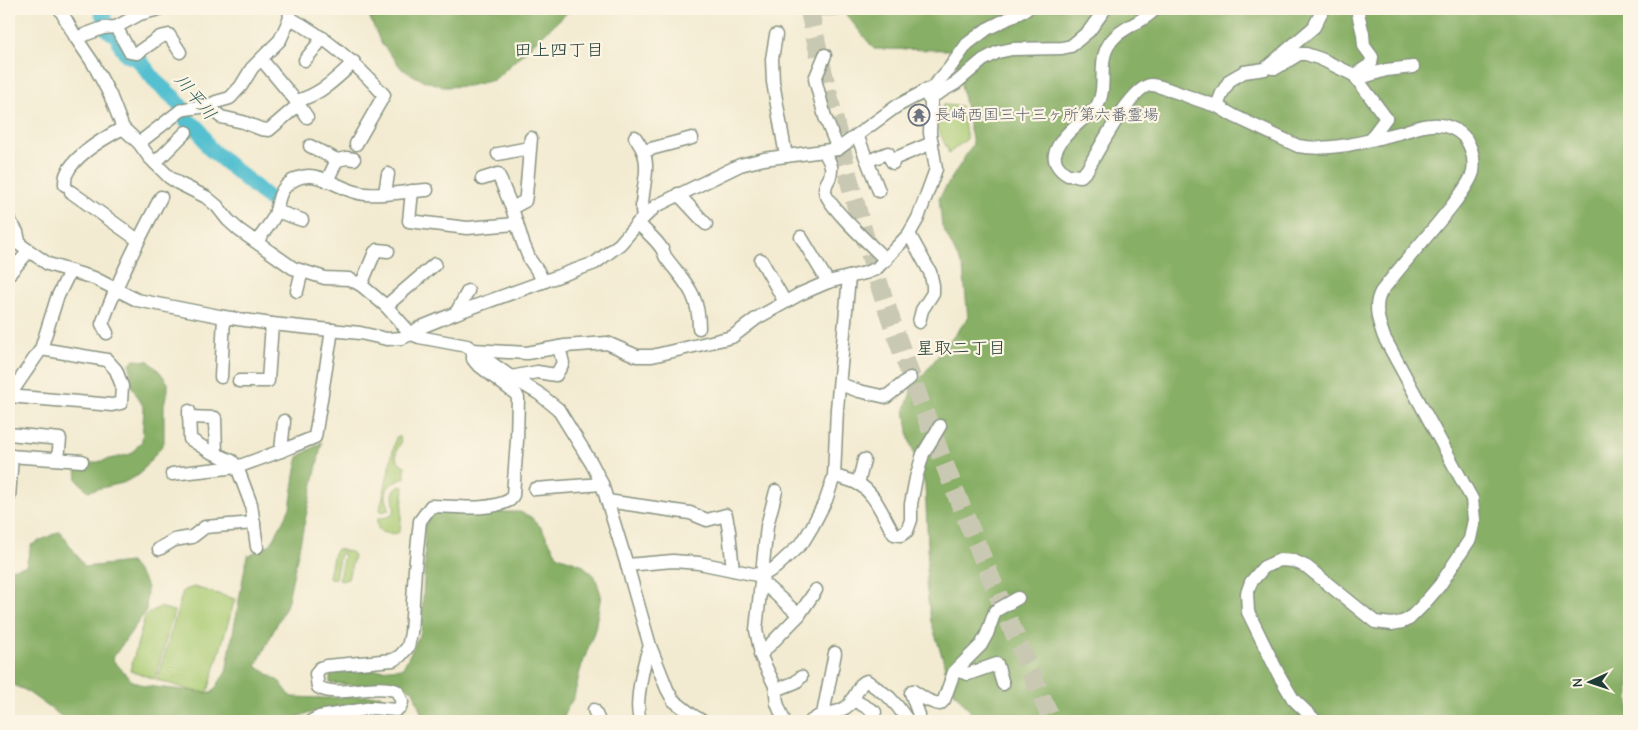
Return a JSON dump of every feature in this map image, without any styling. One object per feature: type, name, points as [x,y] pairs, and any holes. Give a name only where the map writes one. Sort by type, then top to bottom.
[{"type":"street","points":[[60,9],[110,95],[123,128],[139,143],[155,163],[178,184],[206,197],[239,230],[293,268],[325,278],[349,278],[362,285],[386,306],[411,334],[419,338],[460,344],[473,350],[511,377],[538,393],[558,409],[602,484],[650,646],[670,695],[673,700],[700,721]]},
{"type":"street","points":[[76,38],[109,28],[140,14],[159,9]]},
{"type":"street","points":[[19,245],[48,264],[94,278],[137,300],[224,317],[272,324],[360,333],[387,339],[402,338],[419,328],[456,313],[594,263],[620,244],[640,220],[656,206],[740,165],[764,159],[838,149],[897,106],[924,92],[937,82],[949,70],[967,44],[986,29],[1027,9]]},
{"type":"street","points":[[924,92],[935,95],[956,83],[983,60],[998,52],[1012,49],[1062,48],[1071,46],[1089,31],[1105,9]]},
{"type":"street","points":[[1155,9],[1144,19],[1115,37],[1108,46],[1104,57],[1101,96],[1097,107],[1058,144],[1054,156],[1057,165],[1068,175],[1080,176],[1087,170],[1124,110],[1135,95],[1147,85],[1162,87],[1203,103],[1217,106],[1298,146],[1310,148],[1326,147],[1373,139],[1432,125],[1443,125],[1453,128],[1463,136],[1470,146],[1474,157],[1473,173],[1460,195],[1381,292],[1377,305],[1384,337],[1472,499],[1474,520],[1470,540],[1440,585],[1409,619],[1402,622],[1392,624],[1375,622],[1307,567],[1294,561],[1280,560],[1264,567],[1251,582],[1247,593],[1248,612],[1279,676],[1293,699],[1316,721]]},
{"type":"street","points":[[1265,69],[1314,27],[1323,9]]},
{"type":"street","points":[[1356,77],[1371,64],[1372,57],[1364,46],[1357,9]]},
{"type":"street","points":[[139,143],[182,110],[208,106],[230,98],[241,86],[252,68],[280,40],[289,14],[354,62],[384,95],[356,144]]},
{"type":"street","points":[[109,28],[130,52],[137,53],[160,37],[169,35],[180,52]]},
{"type":"street","points":[[776,35],[772,59],[773,82],[786,156]]},
{"type":"street","points":[[304,60],[323,38]]},
{"type":"street","points":[[1217,106],[1230,80],[1244,72],[1276,68],[1299,54],[1306,54],[1321,59],[1356,77],[1386,118],[1374,134],[1373,139]]},
{"type":"street","points":[[825,55],[815,79],[838,149]]},
{"type":"street","points":[[262,60],[307,118]]},
{"type":"street","points":[[208,106],[221,117],[269,130],[297,103],[327,87],[354,62]]},
{"type":"street","points":[[1356,77],[1386,70],[1413,67]]},
{"type":"street","points":[[473,350],[526,353],[559,347],[607,343],[637,356],[652,356],[732,338],[757,318],[785,302],[828,282],[876,269],[909,234],[918,218],[936,169],[930,122],[932,102],[924,92]]},
{"type":"street","points":[[123,128],[99,142],[82,155],[67,173],[68,188],[138,240]]},
{"type":"street","points":[[857,135],[879,191]]},
{"type":"street","points":[[635,137],[643,151],[646,170],[641,196],[640,220],[662,248],[666,258],[687,285],[695,299],[699,314],[699,328]]},
{"type":"street","points":[[155,163],[185,138]]},
{"type":"street","points":[[643,151],[692,138]]},
{"type":"street","points":[[498,154],[530,143],[526,195],[524,201],[512,208]]},
{"type":"street","points":[[875,158],[888,152],[893,164],[932,143]]},
{"type":"street","points":[[310,146],[337,160],[354,159]]},
{"type":"street","points":[[824,151],[832,170],[825,190],[826,196],[850,225],[886,260]]},
{"type":"street","points":[[327,181],[337,160]]},
{"type":"street","points":[[385,193],[388,174]]},
{"type":"street","points":[[482,179],[498,174],[530,260],[543,282]]},
{"type":"street","points":[[256,242],[273,218],[279,198],[285,187],[292,181],[302,177],[313,176],[348,190],[365,194],[427,190]]},
{"type":"street","points":[[412,191],[409,221],[467,228],[517,224]]},
{"type":"street","points":[[678,194],[706,224]]},
{"type":"street","points":[[107,333],[102,324],[115,288],[161,197]]},
{"type":"street","points":[[276,211],[302,220]]},
{"type":"street","points":[[9,220],[17,232],[19,245],[9,274]]},
{"type":"street","points":[[909,234],[930,272],[933,285],[933,293],[922,310],[919,322]]},
{"type":"street","points":[[801,236],[828,282]]},
{"type":"street","points":[[362,285],[375,252],[378,250],[388,251]]},
{"type":"street","points":[[761,260],[785,302]]},
{"type":"street","points":[[386,306],[435,264]]},
{"type":"street","points":[[41,349],[107,360],[116,370],[122,386],[121,403],[114,405],[9,396],[41,349],[57,298],[70,271]]},
{"type":"street","points":[[297,291],[302,271]]},
{"type":"street","points":[[762,579],[803,542],[826,500],[834,476],[849,277]]},
{"type":"street","points":[[456,313],[468,291]]},
{"type":"street","points":[[221,378],[224,317]]},
{"type":"street","points":[[239,381],[268,381],[272,324]]},
{"type":"street","points":[[172,474],[237,466],[315,437],[332,330]]},
{"type":"street","points":[[511,377],[537,372],[556,374],[563,363],[559,347]]},
{"type":"street","points":[[311,721],[319,717],[372,708],[396,710],[400,707],[402,702],[397,691],[383,688],[328,691],[318,688],[316,674],[320,668],[326,666],[393,660],[400,656],[408,647],[411,634],[420,522],[431,506],[480,507],[495,505],[510,500],[513,495],[518,398],[516,394],[472,359],[473,350]]},
{"type":"street","points":[[840,384],[886,398],[910,378]]},
{"type":"street","points":[[114,405],[115,418]]},
{"type":"street","points":[[216,454],[215,418],[189,414],[190,440],[216,454],[232,461],[237,466],[251,504],[256,547]]},
{"type":"street","points":[[281,451],[284,421]]},
{"type":"street","points":[[834,476],[858,484],[876,502],[894,534],[905,534],[910,520],[913,495],[923,454],[940,426]]},
{"type":"street","points":[[9,434],[60,439],[58,459]]},
{"type":"street","points":[[9,497],[10,456],[82,461]]},
{"type":"street","points":[[858,484],[864,460]]},
{"type":"street","points":[[535,489],[602,484]]},
{"type":"street","points":[[776,491],[767,526],[756,630],[760,655],[775,686],[777,703],[784,721]]},
{"type":"street","points":[[607,500],[690,514],[706,520],[726,515],[734,570]]},
{"type":"street","points":[[159,549],[174,540],[192,536],[205,527],[254,523]]},
{"type":"street","points":[[627,565],[699,562],[734,570],[762,579],[799,615]]},
{"type":"street","points":[[760,655],[799,615],[816,590]]},
{"type":"street","points":[[918,721],[919,715],[911,692],[913,690],[928,700],[940,704],[947,696],[956,670],[982,645],[988,634],[995,611],[1018,598]]},
{"type":"street","points":[[641,721],[638,718],[638,706],[646,655],[650,646]]},
{"type":"street","points":[[823,714],[835,653]]},
{"type":"street","points":[[956,670],[968,674],[997,664],[1003,684]]},
{"type":"street","points":[[776,690],[796,682],[801,677]]},
{"type":"street","points":[[811,721],[823,714],[839,711],[850,704],[862,682],[867,681],[889,697],[904,718]]},
{"type":"street","points":[[852,699],[875,712]]},
{"type":"green space","points":[[366,9],[571,9],[494,80],[468,86],[446,87],[422,80],[402,69],[381,43]]},
{"type":"green space","points":[[816,9],[1629,9],[1629,721],[978,721],[948,684],[943,659],[931,622],[926,585],[928,546],[925,485],[909,439],[905,409],[912,389],[968,318],[963,268],[942,226],[939,198],[973,144],[954,50],[874,49],[844,12],[818,19]]},
{"type":"green space","points":[[943,105],[961,106],[967,139],[949,153],[938,129]]},
{"type":"green space","points":[[133,360],[149,361],[168,383],[164,404],[164,443],[139,475],[123,483],[88,491],[77,480],[76,467],[131,454],[142,441],[144,408],[132,387],[130,364]]},
{"type":"green space","points":[[396,437],[400,437],[401,443],[396,456],[399,462],[405,466],[405,478],[394,482],[389,487],[386,498],[389,510],[381,512],[380,510]]},
{"type":"green space","points":[[322,442],[287,604],[256,666],[280,682],[291,697],[324,698],[380,695],[385,700],[381,704],[341,706],[299,716],[298,721],[68,721],[25,690],[9,681],[9,569],[26,566],[31,545],[60,531],[85,567],[130,562],[144,580],[147,588],[146,611],[112,659],[132,681],[145,686],[212,693],[226,672],[247,556],[271,544],[290,508],[298,457]]},
{"type":"green space","points":[[401,486],[404,487],[400,531],[394,534],[382,532],[378,527],[378,518],[388,517],[393,514],[393,494],[395,489]]},
{"type":"green space","points":[[437,510],[456,512],[520,512],[531,517],[540,526],[558,556],[581,564],[595,576],[601,595],[595,629],[580,671],[574,697],[565,712],[563,721],[424,721],[413,690],[398,684],[352,685],[330,683],[330,676],[338,673],[403,668],[421,632],[425,563],[424,528],[429,518]]},
{"type":"green space","points":[[337,549],[351,552],[354,556],[348,579],[341,581],[339,579],[344,554],[340,554],[335,578],[330,579],[329,577],[334,553]]},
{"type":"green space","points":[[194,587],[235,599],[207,695],[157,680],[183,591]]},
{"type":"green space","points":[[159,607],[174,611],[155,679],[130,671],[145,616]]},
{"type":"waterway","name":"川平川","points":[[101,9],[108,30],[116,35],[124,51],[139,60],[157,83],[174,98],[181,107],[186,120],[198,128],[209,148],[273,202]]},
{"type":"tunnel","points":[[809,9],[836,126],[878,282],[928,422],[988,572],[1052,721]]},
{"type":"place","name":"長崎西国三十三ヶ所第六番霊場","points":[[919,115]]},
{"type":"district","name":"田上四丁目","points":[[559,50]]},
{"type":"district","name":"星取二丁目","points":[[961,348]]}]
